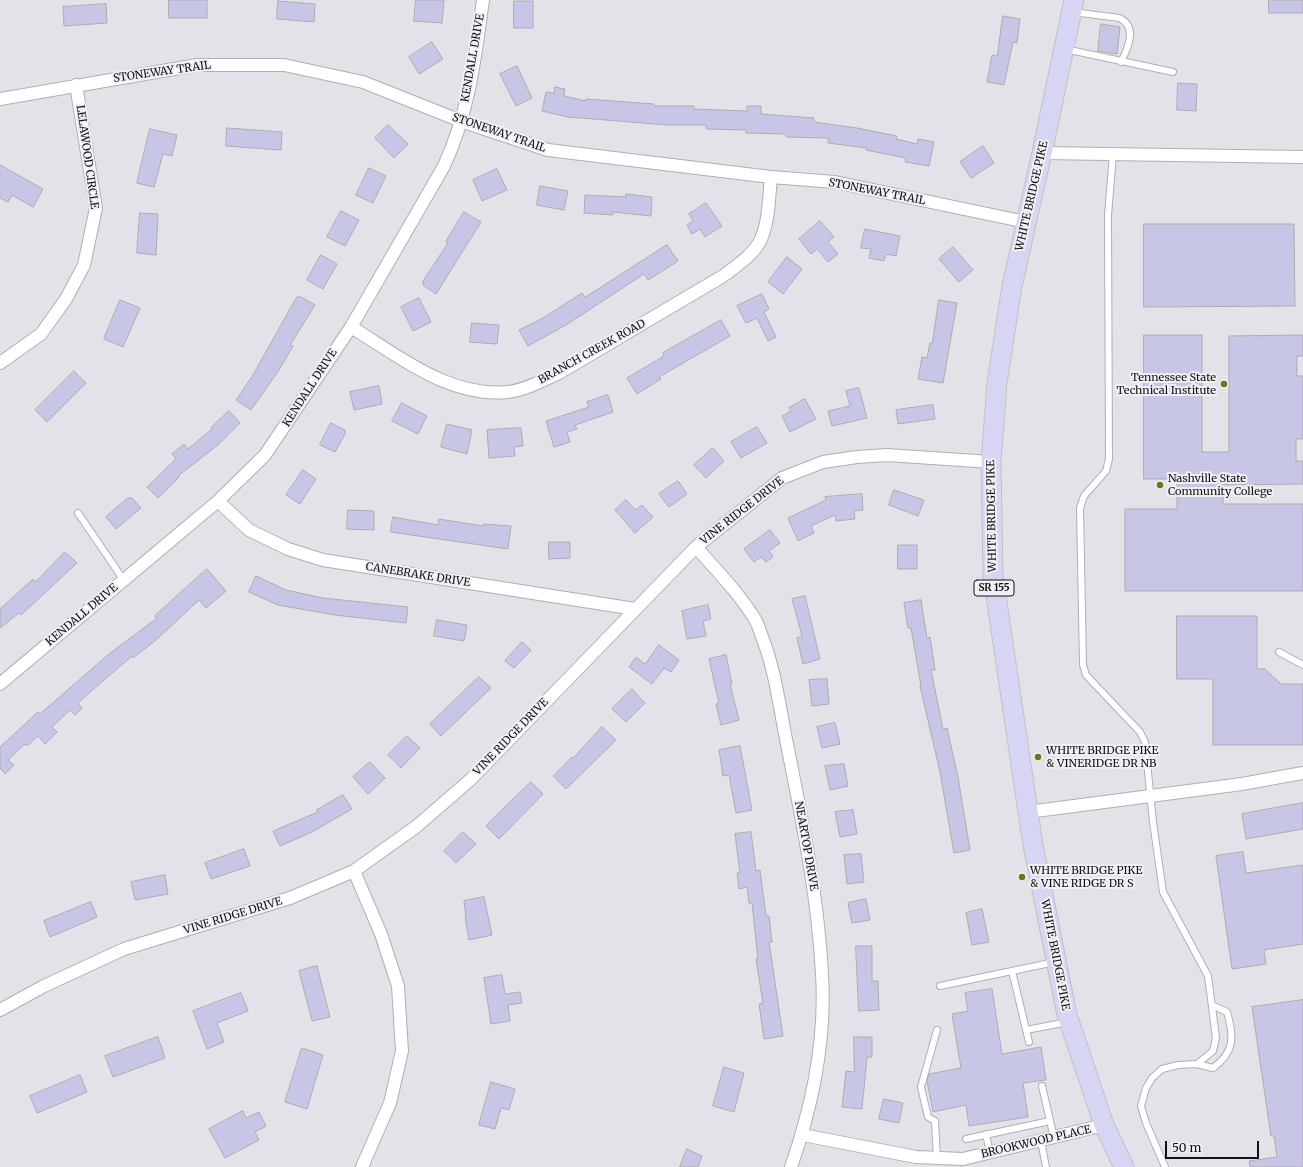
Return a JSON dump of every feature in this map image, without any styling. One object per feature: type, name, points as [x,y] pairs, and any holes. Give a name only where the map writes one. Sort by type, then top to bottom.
[{"type":"main road","name":"WHITE BRIDGE PIKE","points":[[1072,6],[1042,153],[1012,286],[996,383],[991,462],[993,576],[1028,812],[1056,962],[1069,1021],[1104,1125],[1124,1167]]},
{"type":"street","name":"KENDALL DRIVE","points":[[0,684],[218,501],[265,455],[351,327],[444,166],[456,141],[471,85],[483,0]]},
{"type":"street","name":"STONEWAY TRAIL","points":[[0,99],[197,65],[284,65],[363,82],[461,120],[548,150],[771,178],[835,182],[1026,222]]},
{"type":"street","name":"LELAWOOD CIRCLE","points":[[0,362],[41,334],[66,300],[84,265],[96,208],[76,85]]},
{"type":"street","points":[[1042,153],[1303,157]]},
{"type":"street","name":"BRANCH CREEK ROAD","points":[[351,327],[428,374],[458,387],[485,393],[509,392],[532,386],[580,361],[723,276],[744,261],[761,240],[766,219],[771,178]]},
{"type":"street","name":"VINE RIDGE DRIVE","points":[[0,1010],[44,986],[124,949],[290,898],[354,872],[417,826],[470,780],[634,609],[696,547],[782,478],[822,462],[887,455],[991,462]]},
{"type":"street","name":"CANEBRAKE DRIVE","points":[[218,501],[249,530],[288,549],[323,560],[634,609]]},
{"type":"street","name":"NEARTOP DRIVE","points":[[696,547],[734,591],[756,622],[771,662],[806,843],[817,915],[822,975],[822,1002],[817,1062],[803,1135],[791,1167]]},
{"type":"street","points":[[1028,812],[1242,784],[1303,773]]},
{"type":"street","points":[[354,872],[381,934],[398,986],[402,1051],[390,1103],[362,1167]]},
{"type":"street","name":"BROOKWOOD PLACE","points":[[803,1135],[916,1158],[963,1159],[1104,1125]]},
{"type":"lane","points":[[1072,6],[1126,21],[1130,28],[1130,39],[1121,62]]},
{"type":"lane","points":[[1064,49],[1173,72]]},
{"type":"lane","points":[[1113,155],[1108,215],[1110,459],[1106,471],[1084,496],[1080,508],[1083,665],[1086,675],[1140,732],[1145,742],[1152,796],[1153,822],[1163,892],[1208,976],[1216,1038],[1213,1052],[1197,1064]]},
{"type":"lane","points":[[78,513],[123,580]]},
{"type":"lane","points":[[1279,652],[1303,665]]},
{"type":"lane","points":[[940,986],[1056,962]]},
{"type":"lane","points":[[1012,971],[1029,1042]]},
{"type":"lane","points":[[1165,1167],[1146,1123],[1141,1106],[1146,1088],[1152,1078],[1162,1069],[1178,1065],[1197,1064],[1213,1068],[1224,1059],[1230,1048],[1232,1034],[1226,1012],[1212,1005]]},
{"type":"lane","points":[[1026,1030],[1069,1021]]},
{"type":"lane","points":[[937,1030],[922,1087],[928,1117],[935,1121],[937,1158]]},
{"type":"lane","points":[[1042,1086],[1054,1138]]},
{"type":"lane","points":[[966,1139],[1050,1121]]},
{"type":"lane","points":[[986,1134],[990,1153]]},
{"type":"lane","points":[[1041,1141],[1046,1167]]},
{"type":"building","points":[[169,0],[207,0],[207,18],[169,18]]},
{"type":"building","points":[[416,0],[444,0],[442,23],[414,21]]},
{"type":"building","points":[[1269,0],[1303,0],[1303,13],[1269,13]]},
{"type":"building","points":[[278,1],[315,4],[314,22],[277,19]]},
{"type":"building","points":[[514,1],[533,1],[533,28],[514,28]]},
{"type":"building","points":[[106,4],[107,23],[64,26],[63,7]]},
{"type":"building","points":[[1003,16],[1020,19],[1017,43],[1013,42],[1004,85],[987,82],[992,55],[997,56]]},
{"type":"building","points":[[1101,24],[1120,27],[1117,54],[1098,51]]},
{"type":"building","points":[[432,42],[443,59],[419,74],[409,57]]},
{"type":"building","points":[[517,66],[532,98],[516,106],[500,74]]},
{"type":"building","points":[[1178,83],[1197,84],[1196,111],[1177,110]]},
{"type":"building","points":[[555,87],[565,89],[564,96],[586,101],[586,99],[654,104],[654,106],[694,106],[694,109],[747,111],[747,106],[761,106],[761,114],[814,118],[814,122],[857,128],[897,136],[896,139],[917,144],[918,139],[934,142],[929,166],[905,162],[906,158],[866,150],[867,148],[828,143],[829,138],[786,137],[786,134],[746,133],[746,130],[706,129],[706,125],[667,125],[568,117],[542,111],[546,92],[554,93]]},
{"type":"building","points":[[388,125],[408,144],[394,158],[375,138]]},
{"type":"building","points":[[227,128],[282,132],[281,150],[226,146]]},
{"type":"building","points":[[150,129],[177,135],[172,156],[163,154],[154,187],[137,183]]},
{"type":"building","points":[[983,146],[994,163],[971,178],[960,162]]},
{"type":"building","points":[[0,165],[43,189],[33,207],[12,195],[8,202],[0,198]]},
{"type":"building","points":[[369,168],[386,176],[373,203],[356,195]]},
{"type":"building","points":[[497,169],[507,190],[482,201],[473,180]]},
{"type":"building","points":[[540,186],[568,191],[564,210],[537,205]]},
{"type":"building","points":[[626,194],[652,197],[651,216],[613,212],[613,215],[584,213],[585,195],[626,197]]},
{"type":"building","points":[[706,203],[722,226],[705,237],[700,229],[692,234],[687,225],[693,221],[689,214]]},
{"type":"building","points":[[341,211],[359,220],[345,246],[327,237]]},
{"type":"building","points":[[464,212],[481,222],[436,294],[423,285],[423,281],[448,243],[446,242]]},
{"type":"building","points":[[140,213],[158,214],[156,255],[137,253]]},
{"type":"building","points":[[820,221],[834,237],[828,242],[838,254],[828,262],[817,249],[811,254],[799,239]]},
{"type":"building","points":[[1144,224],[1294,224],[1295,306],[1144,307]]},
{"type":"building","points":[[865,229],[900,236],[896,256],[886,254],[884,261],[869,258],[871,249],[861,248]]},
{"type":"building","points":[[667,245],[678,261],[648,280],[644,274],[566,325],[528,346],[519,330],[543,318],[582,293],[585,297]]},
{"type":"building","points":[[953,247],[973,270],[959,282],[939,259]]},
{"type":"building","points":[[321,255],[337,264],[323,289],[307,280]]},
{"type":"building","points":[[787,257],[802,269],[783,294],[768,282]]},
{"type":"building","points":[[762,294],[769,309],[764,312],[776,337],[768,341],[757,318],[746,323],[737,306]]},
{"type":"building","points":[[297,297],[301,297],[315,305],[290,345],[293,346],[279,370],[251,410],[236,400],[253,375]]},
{"type":"building","points":[[419,298],[431,322],[413,331],[401,307]]},
{"type":"building","points":[[120,300],[140,308],[123,347],[104,339]]},
{"type":"building","points":[[939,300],[957,303],[943,383],[918,379],[922,357],[927,358],[930,343],[932,343]]},
{"type":"building","points":[[721,320],[730,336],[659,377],[661,379],[637,394],[627,378],[664,356],[663,353]]},
{"type":"building","points":[[472,323],[499,325],[497,344],[470,342]]},
{"type":"building","points":[[1144,335],[1202,335],[1202,452],[1229,452],[1229,336],[1303,335],[1303,356],[1297,356],[1297,376],[1303,376],[1303,439],[1296,439],[1296,461],[1303,461],[1303,484],[1223,485],[1223,504],[1303,504],[1303,591],[1125,591],[1125,509],[1177,509],[1177,479],[1144,479]]},
{"type":"building","points":[[74,371],[86,383],[47,422],[35,410]]},
{"type":"building","points":[[379,386],[382,404],[354,410],[350,392]]},
{"type":"building","points":[[859,388],[867,418],[832,426],[828,411],[850,406],[846,391]]},
{"type":"building","points":[[608,395],[613,412],[575,425],[577,429],[567,432],[570,442],[554,447],[546,421],[589,407],[587,402]]},
{"type":"building","points":[[805,399],[816,419],[790,432],[782,416],[791,411],[789,408]]},
{"type":"building","points":[[402,403],[427,416],[418,434],[392,421]]},
{"type":"building","points":[[933,405],[935,419],[898,424],[896,410]]},
{"type":"building","points":[[229,411],[240,423],[219,444],[178,476],[179,477],[158,498],[147,487],[176,459],[172,454],[184,444],[188,449],[212,429],[211,428]]},
{"type":"building","points":[[331,423],[345,430],[345,434],[335,452],[320,445]]},
{"type":"building","points":[[447,424],[472,430],[467,454],[441,447]]},
{"type":"building","points":[[757,427],[767,443],[741,458],[731,442]]},
{"type":"building","points":[[521,428],[523,446],[514,447],[515,456],[489,458],[487,430]]},
{"type":"building","points":[[713,448],[724,461],[706,478],[694,465]]},
{"type":"building","points":[[303,470],[316,479],[300,504],[286,495]]},
{"type":"building","points":[[678,481],[687,494],[669,507],[659,494]]},
{"type":"building","points":[[894,490],[924,500],[918,516],[889,505]]},
{"type":"building","points":[[862,494],[863,510],[854,511],[855,519],[836,521],[835,515],[811,526],[814,533],[798,541],[788,518],[826,500],[825,497]]},
{"type":"building","points":[[128,498],[132,498],[141,508],[116,529],[106,517]]},
{"type":"building","points":[[626,500],[636,510],[642,505],[653,517],[635,533],[615,510]]},
{"type":"building","points":[[348,510],[374,511],[374,530],[347,529]]},
{"type":"building","points":[[393,517],[438,525],[439,519],[483,526],[483,524],[511,526],[508,549],[391,532]]},
{"type":"building","points":[[770,530],[780,543],[769,551],[773,557],[766,562],[761,557],[754,562],[744,549]]},
{"type":"building","points":[[549,542],[570,542],[570,558],[549,559]]},
{"type":"building","points":[[898,545],[917,545],[917,569],[898,569]]},
{"type":"building","points":[[65,552],[77,563],[21,615],[19,613],[0,628],[0,609],[33,579],[35,582]]},
{"type":"building","points":[[207,569],[226,591],[206,608],[199,600],[156,640],[133,658],[132,656],[78,703],[82,708],[75,715],[70,710],[52,727],[57,732],[45,744],[38,736],[27,746],[25,744],[8,760],[14,765],[5,774],[0,768],[0,747],[38,712],[40,714],[109,654],[157,618],[155,616]]},
{"type":"building","points":[[256,576],[286,590],[323,598],[408,607],[406,623],[335,615],[278,605],[249,592]]},
{"type":"building","points":[[805,596],[820,659],[803,664],[797,638],[802,636],[792,599]]},
{"type":"building","points":[[921,600],[927,638],[930,637],[935,670],[931,670],[943,729],[947,728],[958,777],[970,850],[954,853],[940,772],[920,686],[911,628],[908,628],[904,603]]},
{"type":"building","points":[[708,605],[711,619],[703,621],[706,636],[687,639],[682,611]]},
{"type":"building","points":[[1177,616],[1257,616],[1257,669],[1265,669],[1281,684],[1303,684],[1303,745],[1213,745],[1213,679],[1177,679]]},
{"type":"building","points":[[437,620],[467,625],[464,641],[434,636]]},
{"type":"building","points":[[522,642],[531,650],[514,668],[505,661]]},
{"type":"building","points":[[659,645],[679,660],[671,672],[664,668],[652,684],[629,667],[636,657],[645,664]]},
{"type":"building","points":[[726,655],[732,684],[730,684],[739,720],[721,725],[716,704],[719,703],[709,659]]},
{"type":"building","points":[[479,677],[491,688],[441,736],[430,724]]},
{"type":"building","points":[[827,679],[829,704],[812,706],[809,680]]},
{"type":"building","points":[[632,689],[645,703],[626,722],[612,709]]},
{"type":"building","points":[[835,723],[840,744],[822,748],[817,727]]},
{"type":"building","points":[[602,727],[616,740],[566,789],[553,776],[572,757],[573,758]]},
{"type":"building","points":[[407,736],[420,748],[401,768],[388,755]]},
{"type":"building","points":[[740,746],[752,810],[736,813],[729,775],[723,776],[719,750]]},
{"type":"building","points":[[370,762],[385,778],[368,794],[353,777]]},
{"type":"building","points":[[844,764],[848,786],[830,790],[825,766]]},
{"type":"building","points":[[531,782],[543,794],[499,839],[486,826]]},
{"type":"building","points":[[343,795],[352,809],[312,832],[280,846],[273,831],[318,812],[317,810]]},
{"type":"building","points":[[1303,803],[1303,829],[1246,839],[1242,814]]},
{"type":"building","points":[[853,810],[857,834],[840,837],[835,812]]},
{"type":"building","points":[[463,832],[476,844],[456,863],[444,851]]},
{"type":"building","points":[[751,832],[756,871],[760,870],[766,916],[769,916],[772,942],[769,942],[783,1036],[764,1039],[759,1004],[763,1003],[756,959],[758,959],[752,903],[749,903],[747,887],[739,889],[737,873],[740,873],[735,834]]},
{"type":"building","points":[[244,849],[250,866],[211,879],[205,863]]},
{"type":"building","points":[[1243,852],[1246,873],[1303,865],[1303,944],[1264,950],[1266,964],[1232,969],[1216,856]]},
{"type":"building","points":[[861,854],[864,882],[847,884],[844,855]]},
{"type":"building","points":[[165,875],[168,894],[135,900],[131,882]]},
{"type":"building","points":[[484,897],[492,935],[469,940],[464,901]]},
{"type":"building","points":[[866,899],[870,920],[852,923],[848,903]]},
{"type":"building","points":[[91,902],[97,917],[50,937],[44,921]]},
{"type":"building","points":[[982,909],[989,942],[972,945],[966,913]]},
{"type":"building","points":[[856,946],[872,946],[872,981],[878,981],[879,1010],[859,1011]]},
{"type":"building","points":[[317,966],[330,1017],[312,1021],[299,971]]},
{"type":"building","points":[[502,975],[505,994],[520,992],[522,1003],[508,1005],[510,1021],[491,1024],[484,978]]},
{"type":"building","points":[[992,989],[1002,1054],[1041,1047],[1046,1080],[1023,1083],[1028,1117],[969,1126],[966,1105],[933,1112],[927,1081],[929,1074],[961,1068],[952,1014],[968,1011],[965,993]]},
{"type":"building","points":[[241,993],[248,1011],[217,1023],[224,1042],[207,1049],[193,1011]]},
{"type":"building","points":[[1303,1000],[1303,1167],[1250,1167],[1249,1161],[1277,1157],[1274,1136],[1271,1136],[1252,1007]]},
{"type":"building","points":[[158,1037],[165,1058],[113,1077],[105,1056]]},
{"type":"building","points":[[854,1037],[872,1037],[872,1057],[867,1057],[862,1109],[842,1107],[846,1071],[854,1072]]},
{"type":"building","points":[[302,1048],[323,1055],[307,1109],[285,1102]]},
{"type":"building","points":[[724,1067],[744,1073],[734,1112],[713,1106]]},
{"type":"building","points":[[80,1075],[87,1092],[37,1113],[30,1096]]},
{"type":"building","points":[[491,1082],[515,1089],[509,1110],[501,1108],[495,1129],[479,1125]]},
{"type":"building","points":[[884,1099],[903,1103],[899,1123],[879,1119]]},
{"type":"building","points":[[243,1111],[246,1118],[259,1112],[266,1126],[255,1132],[259,1140],[225,1158],[209,1129]]},
{"type":"building","points":[[687,1149],[702,1156],[698,1167],[680,1167]]},
{"type":"place","name":"Tennessee State Technical Institute","points":[[1224,384]]},
{"type":"place","name":"Nashville State Community College","points":[[1160,485]]},
{"type":"place","name":"WHITE BRIDGE PIKE & VINERIDGE DR NB","points":[[1038,757]]},
{"type":"place","name":"WHITE BRIDGE PIKE & VINE RIDGE DR S","points":[[1022,877]]}]
